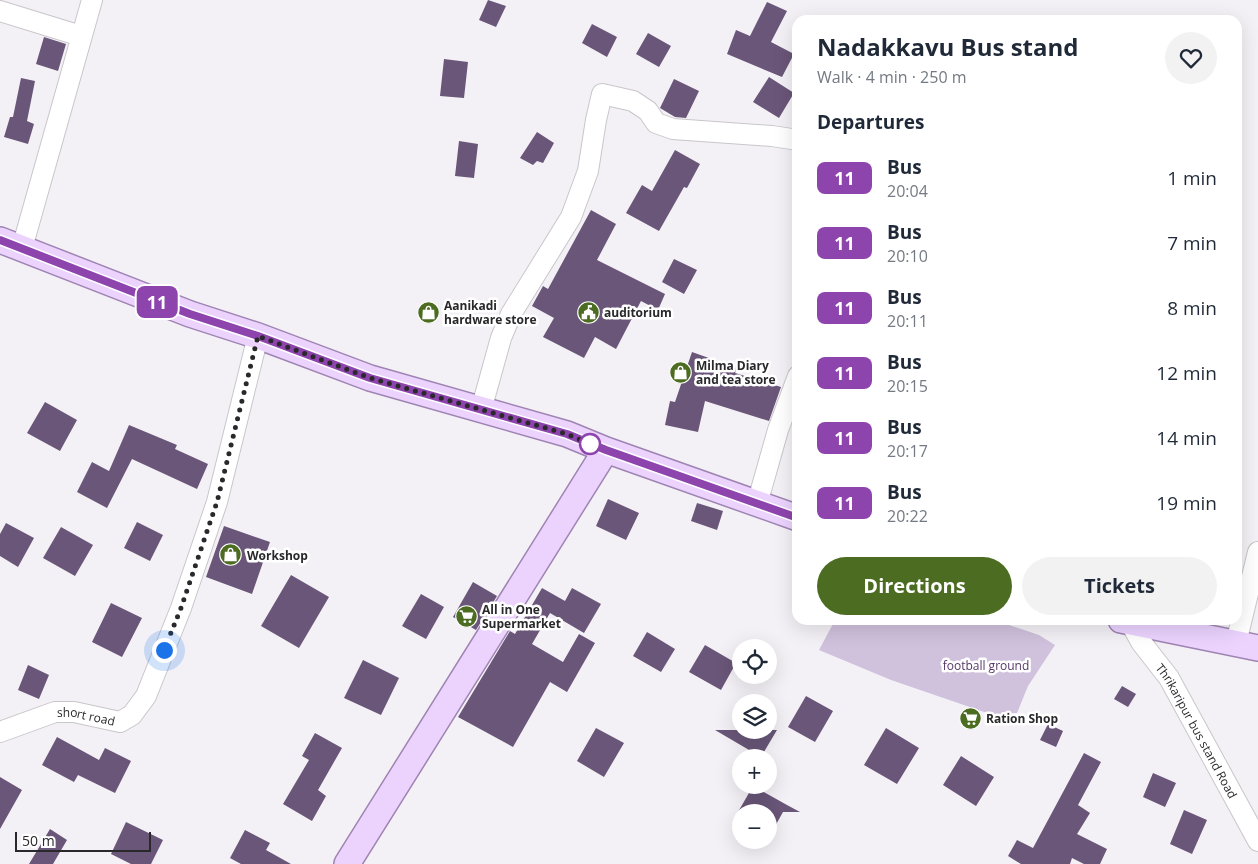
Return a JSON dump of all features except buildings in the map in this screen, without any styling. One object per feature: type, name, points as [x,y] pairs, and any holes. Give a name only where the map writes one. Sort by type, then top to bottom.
[{"type":"main road","points":[[11,244],[190,314],[258,336],[370,378],[567,434],[606,450],[792,516]]},
{"type":"main road","points":[[347,864],[606,450]]},
{"type":"main road","points":[[1146,625],[1247,645]]},
{"type":"street","points":[[11,244],[82,36],[92,0]]},
{"type":"street","points":[[0,11],[82,36]]},
{"type":"street","points":[[481,410],[501,338],[511,314],[571,217],[588,171],[602,94],[633,101],[648,111],[656,122],[673,129],[792,139]]},
{"type":"street","name":"short road","points":[[0,732],[55,712],[74,712],[120,722],[132,716],[146,696],[181,608],[217,502],[258,336]]},
{"type":"street","points":[[757,504],[778,430],[792,392]]},
{"type":"street","points":[[1247,645],[1258,552]]},
{"type":"street","name":"Thrikaripur bus stand Road","points":[[1129,625],[1169,678],[1258,842]]},
{"type":"green space","name":"football ground","points":[[832,625],[1009,625],[1039,635],[1055,645],[1028,686],[1017,713],[993,715],[891,680],[819,650]]},
{"type":"bus line","name":"11","points":[[0,240],[190,314],[258,336],[370,378],[567,434],[606,450],[792,516]]},
{"type":"place","name":"Aanikadi hardware store","points":[[428,312]]},
{"type":"place","name":"auditorium","points":[[588,312]]},
{"type":"place","name":"Milma Diary and tea store","points":[[680,372]]},
{"type":"place","name":"Workshop","points":[[231,555]]},
{"type":"place","name":"All in One Supermarket","points":[[466,616]]},
{"type":"place","name":"Ration Shop","points":[[970,718]]},
{"type":"route","points":[[164,650],[181,608],[217,502],[258,336],[370,378],[567,434],[593,445],[590,444]]}]
